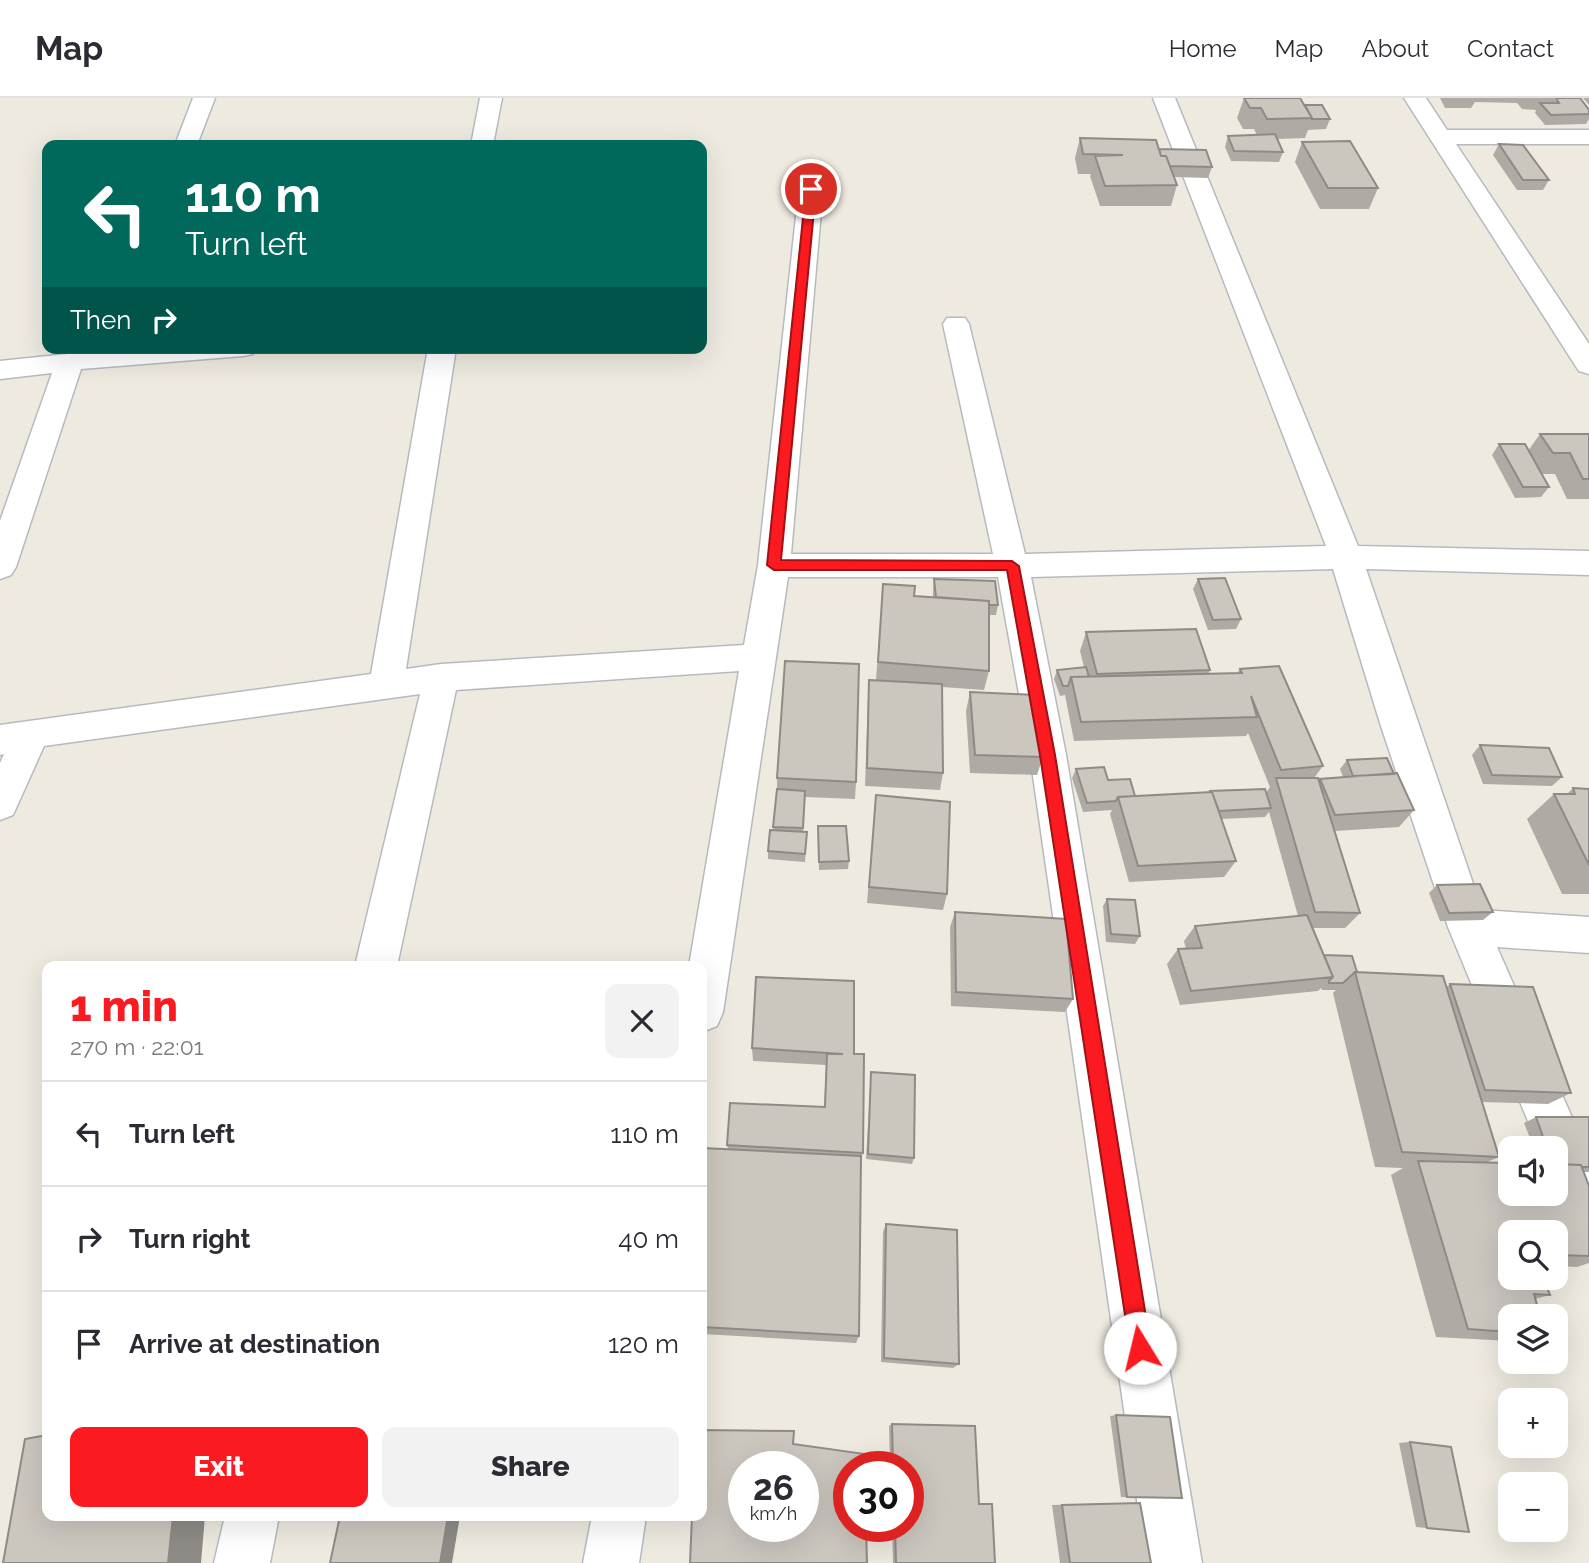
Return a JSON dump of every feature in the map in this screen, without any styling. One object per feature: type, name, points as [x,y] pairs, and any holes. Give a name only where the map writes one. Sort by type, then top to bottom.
[{"type":"street","points":[[188,140],[204,98]]},
{"type":"street","points":[[483,140],[491,98]]},
{"type":"street","points":[[1164,98],[1346,557],[1398,723],[1468,927],[1589,1211]]},
{"type":"street","points":[[1415,98],[1589,365]]},
{"type":"street","points":[[1438,137],[1589,137]]},
{"type":"street","points":[[707,981],[774,565],[811,189]]},
{"type":"street","points":[[956,324],[1012,566],[1050,769],[1174,1563]]},
{"type":"street","points":[[0,370],[70,362],[104,354]]},
{"type":"street","points":[[386,686],[441,354]]},
{"type":"street","points":[[0,567],[70,362]]},
{"type":"street","points":[[774,565],[1012,566],[1346,557],[1589,563]]},
{"type":"street","points":[[0,804],[16,736],[440,677],[759,656]]},
{"type":"street","points":[[377,961],[440,677]]},
{"type":"street","points":[[1468,927],[1589,935]]},
{"type":"street","points":[[242,1563],[251,1521]]},
{"type":"street","points":[[611,1563],[618,1521]]},
{"type":"building","points":[[1244,98],[1300,98],[1312,118],[1267,119],[1261,108],[1250,108]]},
{"type":"building","points":[[1556,98],[1580,98],[1589,114],[1551,115],[1540,103],[1559,103]]},
{"type":"building","points":[[1305,105],[1322,105],[1330,119],[1312,119]]},
{"type":"building","points":[[1275,134],[1283,152],[1234,151],[1228,136]]},
{"type":"building","points":[[1080,138],[1156,140],[1161,156],[1166,156],[1177,185],[1105,186],[1095,156],[1123,155],[1083,154]]},
{"type":"building","points":[[1350,141],[1378,188],[1328,188],[1302,142]]},
{"type":"building","points":[[1499,144],[1523,145],[1549,180],[1523,180]]},
{"type":"building","points":[[1159,149],[1206,150],[1212,167],[1170,166],[1166,156],[1161,156]]},
{"type":"building","points":[[1540,434],[1589,434],[1589,479],[1583,479],[1570,453],[1553,453]]},
{"type":"building","points":[[1499,444],[1525,444],[1549,487],[1523,487]]},
{"type":"building","points":[[1225,578],[1241,619],[1213,620],[1198,579]]},
{"type":"building","points":[[934,579],[995,581],[998,605],[989,605],[989,601],[936,597]]},
{"type":"building","points":[[883,584],[915,586],[914,596],[989,601],[989,671],[878,662]]},
{"type":"building","points":[[1196,629],[1210,670],[1097,674],[1086,632]]},
{"type":"building","points":[[785,661],[859,664],[856,782],[777,778]]},
{"type":"building","points":[[1279,666],[1323,766],[1281,770],[1251,696],[1257,717],[1081,722],[1071,677],[1242,673],[1240,669]]},
{"type":"building","points":[[1086,667],[1089,677],[1071,677],[1068,686],[1063,686],[1057,670]]},
{"type":"building","points":[[869,680],[942,684],[943,773],[867,768]]},
{"type":"building","points":[[970,692],[1035,695],[1043,757],[975,755]]},
{"type":"building","points":[[1480,745],[1549,748],[1562,777],[1492,775]]},
{"type":"building","points":[[1387,758],[1394,774],[1353,776],[1347,760]]},
{"type":"building","points":[[1104,767],[1108,780],[1130,779],[1135,796],[1118,797],[1116,801],[1087,803],[1076,769]]},
{"type":"building","points":[[1397,773],[1414,810],[1335,815],[1320,779]]},
{"type":"building","points":[[1276,778],[1318,778],[1360,913],[1315,912]]},
{"type":"building","points":[[1573,788],[1589,789],[1589,865],[1554,794],[1575,794]]},
{"type":"building","points":[[777,789],[805,791],[803,828],[773,827]]},
{"type":"building","points":[[1265,789],[1271,808],[1219,811],[1212,792],[1209,791]]},
{"type":"building","points":[[1212,792],[1236,861],[1138,866],[1118,797]]},
{"type":"building","points":[[876,795],[950,802],[947,894],[869,887]]},
{"type":"building","points":[[818,826],[846,826],[849,861],[819,862]]},
{"type":"building","points":[[770,830],[807,832],[805,854],[768,851]]},
{"type":"building","points":[[1480,884],[1493,912],[1449,913],[1437,885]]},
{"type":"building","points":[[1107,899],[1135,900],[1140,936],[1111,934]]},
{"type":"building","points":[[955,912],[1066,919],[1073,999],[956,992]]},
{"type":"building","points":[[1307,915],[1333,977],[1191,991],[1178,949],[1202,948],[1195,926]]},
{"type":"building","points":[[1324,955],[1352,956],[1357,972],[1343,983],[1329,983],[1333,977]]},
{"type":"building","points":[[1355,972],[1443,976],[1498,1157],[1402,1152]]},
{"type":"building","points":[[756,977],[854,981],[854,1054],[864,1054],[863,1153],[727,1145],[730,1103],[825,1107],[827,1054],[843,1054],[752,1048]]},
{"type":"building","points":[[1450,984],[1533,987],[1571,1093],[1485,1090]]},
{"type":"building","points":[[871,1072],[915,1075],[914,1158],[868,1154]]},
{"type":"building","points":[[1536,1117],[1589,1117],[1589,1167],[1568,1164],[1568,1136],[1543,1136]]},
{"type":"building","points":[[707,1148],[861,1156],[859,1336],[707,1327]]},
{"type":"building","points":[[1418,1161],[1498,1163],[1498,1206],[1568,1206],[1568,1164],[1581,1165],[1589,1186],[1589,1256],[1568,1255],[1568,1220],[1498,1220],[1498,1290],[1548,1290],[1550,1295],[1534,1294],[1537,1304],[1498,1304],[1498,1331],[1468,1329]]},
{"type":"building","points":[[886,1224],[957,1230],[959,1364],[884,1358]]},
{"type":"building","points":[[1116,1415],[1170,1417],[1182,1498],[1127,1497]]},
{"type":"building","points":[[892,1424],[975,1426],[979,1504],[992,1504],[995,1563],[896,1563],[895,1542],[924,1542],[924,1451],[893,1451]]},
{"type":"building","points":[[707,1430],[794,1431],[793,1444],[843,1451],[833,1451],[833,1542],[866,1542],[867,1563],[690,1563],[692,1521],[707,1521]]},
{"type":"building","points":[[42,1436],[42,1521],[172,1521],[168,1563],[3,1563],[25,1439]]},
{"type":"building","points":[[1410,1442],[1451,1447],[1469,1532],[1427,1528]]},
{"type":"building","points":[[1140,1503],[1151,1563],[1070,1563],[1062,1505]]},
{"type":"building","points":[[339,1521],[447,1521],[440,1563],[330,1563]]},
{"type":"route","points":[[811,189],[774,565],[1012,566],[1048,755],[1140,1348]]}]
